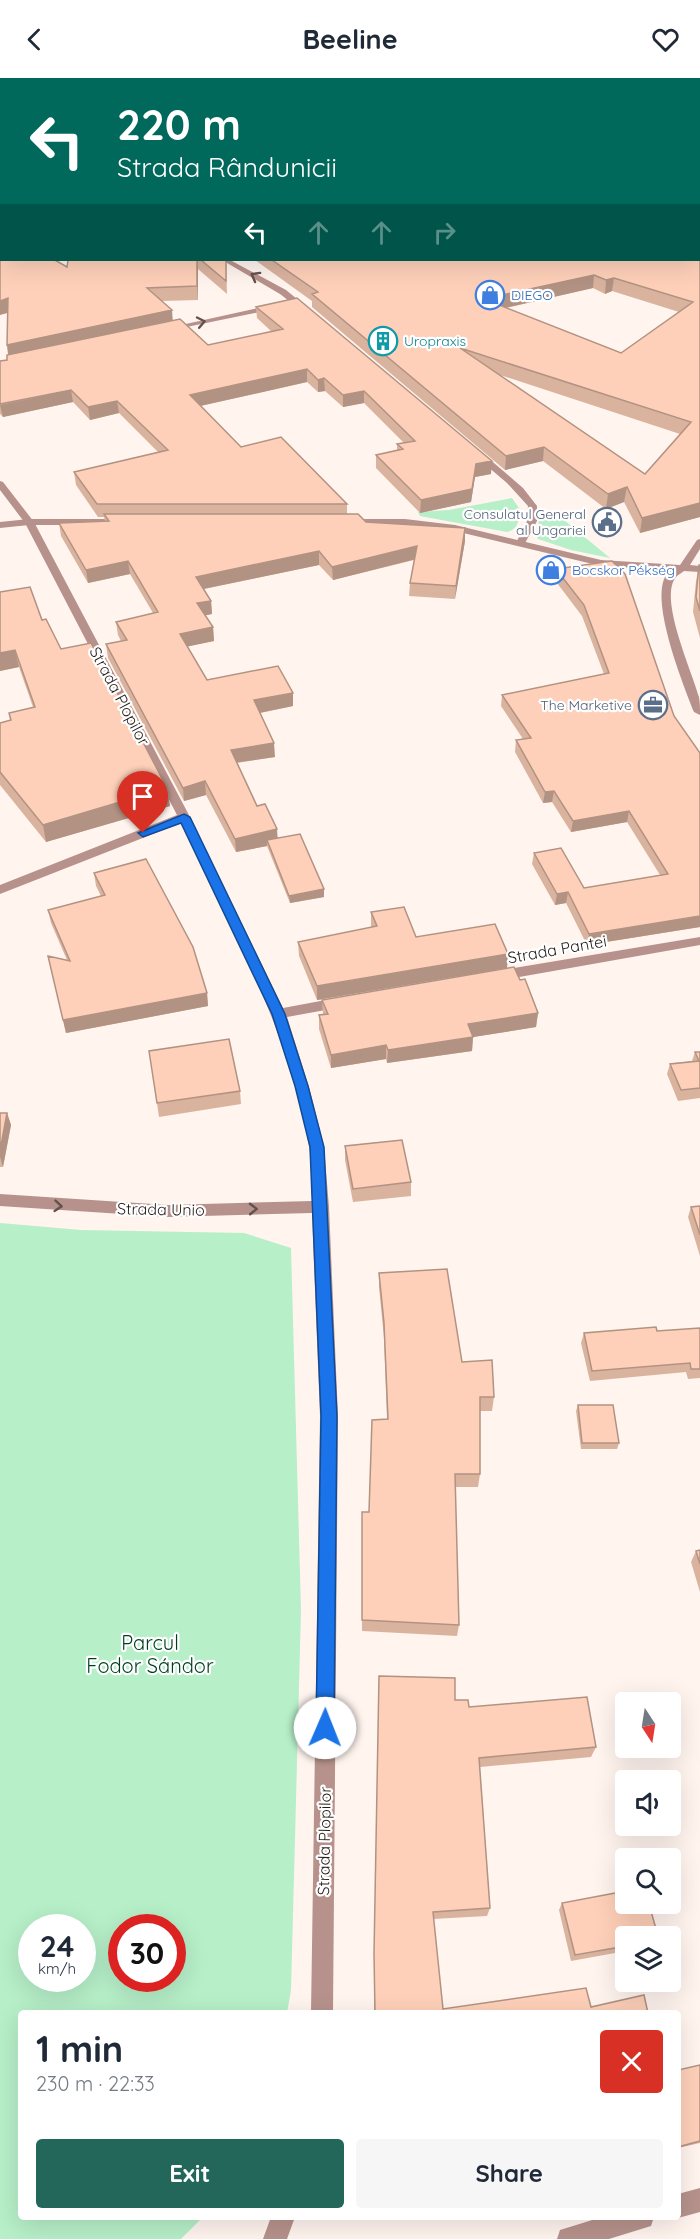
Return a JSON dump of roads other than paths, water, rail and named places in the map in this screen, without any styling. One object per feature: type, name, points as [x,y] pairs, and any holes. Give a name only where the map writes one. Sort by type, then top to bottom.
[{"type":"street","points":[[228,261],[297,302],[317,318]]},
{"type":"street","points":[[158,331],[297,302]]},
{"type":"street","points":[[469,447],[523,493],[534,506],[533,516],[521,543]]},
{"type":"street","name":"Strada Plopilor","points":[[0,484],[29,522],[184,817],[279,1014],[302,1086],[317,1147],[329,1416],[322,2010]]},
{"type":"street","points":[[0,525],[29,522],[116,522]]},
{"type":"street","points":[[330,522],[414,523],[466,530],[601,562],[700,569]]},
{"type":"street","points":[[700,542],[683,568],[670,576],[664,591],[687,684],[700,712]]},
{"type":"street","points":[[0,890],[184,817]]},
{"type":"street","name":"Strada Pantei","points":[[484,978],[700,941]]},
{"type":"street","points":[[279,1014],[354,1000]]},
{"type":"street","name":"Strada Unio","points":[[0,1200],[168,1211],[321,1207]]},
{"type":"street","points":[[681,2205],[700,2200]]},
{"type":"street","points":[[275,2239],[282,2220]]},
{"type":"street","points":[[569,2239],[632,2220]]},
{"type":"place","name":"DIEGO","points":[[490,295]]},
{"type":"place","name":"Uropraxis","points":[[383,341]]},
{"type":"place","name":"Consulatul General al Ungariei","points":[[607,522]]},
{"type":"place","name":"Bocskor Pékség","points":[[551,570]]},
{"type":"place","name":"The Marketive","points":[[653,705]]},
{"type":"park label","name":"Parcul Fodor Sándor","points":[[150,1654]]}]
